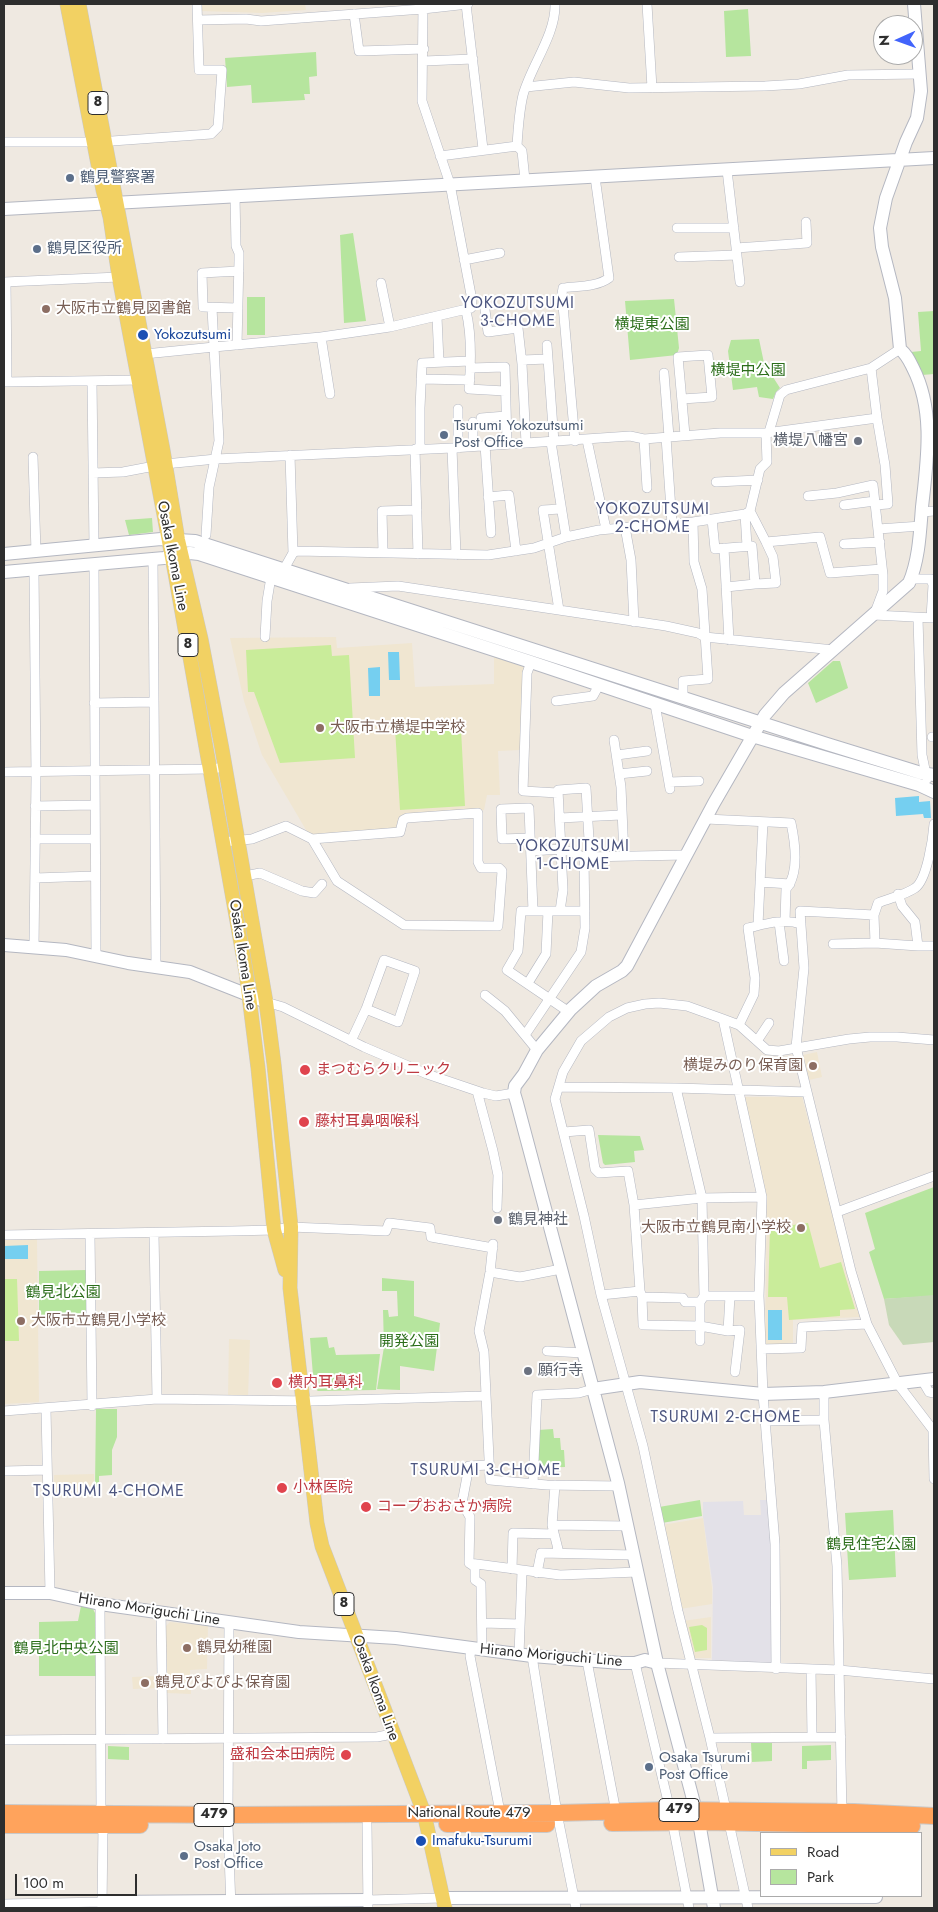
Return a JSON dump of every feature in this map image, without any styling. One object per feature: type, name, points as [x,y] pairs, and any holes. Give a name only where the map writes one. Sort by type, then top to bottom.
[{"type":"highway","name":"National Route 479","points":[[228,1820],[367,1824],[500,1812],[558,1818],[616,1812],[671,1816]]},
{"type":"highway","name":"National Route 479","points":[[4,1813],[102,1819],[228,1820],[934,1816]]},
{"type":"highway","name":"National Route 479","points":[[842,1818],[875,1829],[934,1826]]},
{"type":"highway","name":"National Route 479","points":[[4,1825],[102,1819]]},
{"type":"main road","name":"Osaka Ikoma Line","points":[[68,4],[94,142],[111,203],[145,354],[144,380]]},
{"type":"main road","name":"Osaka Ikoma Line","points":[[79,4],[111,203],[119,277],[144,380],[173,539],[201,639],[226,767],[266,1002],[291,1227],[290,1288],[314,1503],[319,1532],[322,1546],[425,1818],[444,1903]]},
{"type":"main road","name":"Osaka Ikoma Line","points":[[177,556],[210,769],[249,995],[274,1230],[290,1288]]},
{"type":"street","points":[[112,141],[212,134],[218,127],[222,70],[199,70],[197,4]]},
{"type":"street","points":[[198,20],[246,19],[261,21],[354,14],[423,6],[467,4],[483,149]]},
{"type":"street","points":[[525,180],[522,151],[518,146],[519,119],[526,87],[550,27],[555,4]]},
{"type":"street","points":[[647,4],[652,88]]},
{"type":"street","points":[[900,350],[895,298],[882,247],[880,228],[884,206],[917,118],[921,92],[914,4]]},
{"type":"street","points":[[145,354],[321,337],[390,327],[471,308],[472,300],[450,184],[422,101],[424,61],[423,6]]},
{"type":"street","points":[[354,14],[359,51],[424,49]]},
{"type":"street","points":[[424,61],[473,58]]},
{"type":"street","points":[[526,87],[574,82],[608,87],[652,88],[765,86],[799,84],[848,75],[920,74]]},
{"type":"street","points":[[4,142],[94,142]]},
{"type":"street","points":[[440,156],[518,146]]},
{"type":"street","points":[[4,209],[934,158]]},
{"type":"street","points":[[727,170],[740,282]]},
{"type":"street","points":[[575,441],[562,294],[563,288],[594,284],[605,281],[608,278],[595,177]]},
{"type":"street","points":[[235,196],[236,246],[239,253],[237,345]]},
{"type":"street","points":[[679,257],[807,243],[806,222]]},
{"type":"street","points":[[677,228],[734,228]]},
{"type":"street","points":[[464,260],[500,253]]},
{"type":"street","points":[[238,308],[203,307],[202,273],[239,271]]},
{"type":"street","points":[[119,277],[5,282],[5,382],[144,380]]},
{"type":"street","points":[[381,283],[390,327]]},
{"type":"street","points":[[206,535],[209,487],[219,441],[212,308]]},
{"type":"street","points":[[466,310],[470,365],[469,389],[505,391]]},
{"type":"street","points":[[485,310],[488,332],[518,328],[522,360],[526,443]]},
{"type":"street","points":[[438,317],[439,362]]},
{"type":"street","points":[[321,337],[330,394]]},
{"type":"street","points":[[548,344],[553,442],[566,537]]},
{"type":"street","points":[[747,546],[748,512],[760,469],[767,462],[768,432],[780,395],[786,390],[871,368],[900,350]]},
{"type":"street","points":[[713,1903],[697,1816],[657,1663],[619,1486],[514,1093],[515,1086],[537,1050],[569,1012],[596,986],[627,966],[760,722],[784,693],[909,583],[921,526],[928,512],[928,431],[925,402],[919,379],[907,354],[900,350]]},
{"type":"street","points":[[682,400],[712,397],[708,355],[678,357],[685,436]]},
{"type":"street","points":[[522,360],[548,359]]},
{"type":"street","points":[[418,554],[416,510],[422,363],[439,362],[504,367],[507,444]]},
{"type":"street","points":[[844,505],[888,504],[885,465],[871,368]]},
{"type":"street","points":[[664,373],[672,524]]},
{"type":"street","points":[[421,379],[470,380]]},
{"type":"street","points":[[92,381],[94,546]]},
{"type":"street","points":[[456,555],[455,448],[458,409]]},
{"type":"street","points":[[473,446],[477,420],[506,416]]},
{"type":"street","points":[[92,473],[124,472],[160,464],[216,459],[455,448],[630,436],[644,439],[768,432],[877,418]]},
{"type":"street","points":[[644,439],[647,488]]},
{"type":"street","points":[[587,440],[606,529]]},
{"type":"street","points":[[485,445],[491,533]]},
{"type":"street","points":[[284,569],[293,553],[290,455]]},
{"type":"street","points":[[34,457],[36,552]]},
{"type":"street","points":[[716,482],[758,480]]},
{"type":"street","points":[[808,496],[837,493],[873,485],[880,542],[883,591],[874,615]]},
{"type":"street","points":[[488,496],[509,494],[516,551]]},
{"type":"street","points":[[559,610],[543,510],[561,509]]},
{"type":"street","points":[[383,553],[382,511],[416,510]]},
{"type":"street","points":[[293,553],[297,551],[488,556],[534,548],[566,537],[606,529],[693,522],[748,512]]},
{"type":"street","points":[[726,586],[776,583],[773,557],[748,512]]},
{"type":"street","points":[[712,519],[715,549],[752,546],[755,584]]},
{"type":"street","points":[[683,698],[683,681],[708,679],[702,589],[694,562],[693,522]]},
{"type":"street","points":[[878,529],[921,526]]},
{"type":"street","points":[[625,527],[633,580],[634,622]]},
{"type":"street","points":[[766,542],[820,537],[830,573],[882,569]]},
{"type":"street","points":[[4,554],[173,539],[195,541],[266,572],[284,569],[346,589],[518,651],[531,662],[655,704],[752,736],[931,790],[930,774],[922,755],[918,618]]},
{"type":"street","points":[[844,544],[880,542]]},
{"type":"street","points":[[724,548],[730,640]]},
{"type":"street","points":[[4,572],[177,556],[190,553],[199,554],[266,572],[518,651],[683,698],[920,773],[930,774]]},
{"type":"street","points":[[153,558],[156,968]]},
{"type":"street","points":[[94,564],[96,956]]},
{"type":"street","points":[[34,570],[36,771],[34,948]]},
{"type":"street","points":[[265,637],[266,572]]},
{"type":"street","points":[[874,615],[933,618],[933,585],[931,579],[911,579]]},
{"type":"street","points":[[346,589],[398,586],[689,630],[705,638],[834,650]]},
{"type":"street","points":[[531,662],[527,673],[523,791],[558,793]]},
{"type":"street","points":[[556,700],[593,696],[599,685]]},
{"type":"street","points":[[94,703],[154,702]]},
{"type":"street","points":[[655,704],[669,786],[699,781]]},
{"type":"street","points":[[614,740],[619,774],[624,856]]},
{"type":"street","points":[[616,755],[646,751]]},
{"type":"street","points":[[4,772],[210,769],[226,767]]},
{"type":"street","points":[[619,774],[647,771]]},
{"type":"street","points":[[525,1035],[581,952],[585,928],[588,816],[586,788],[558,790],[563,890],[560,911]]},
{"type":"street","points":[[36,806],[95,805]]},
{"type":"street","points":[[530,838],[502,839],[501,809],[529,808],[533,911]]},
{"type":"street","points":[[224,842],[252,838],[286,826],[312,839],[400,832],[403,820],[407,818],[478,813],[478,862],[481,868],[499,868],[502,871],[498,926],[404,925],[337,881],[312,839]]},
{"type":"street","points":[[560,818],[621,815]]},
{"type":"street","points":[[706,819],[791,823],[796,856],[790,884],[786,889],[782,922],[784,960]]},
{"type":"street","points":[[758,925],[763,822]]},
{"type":"street","points":[[875,943],[874,915],[878,903],[916,887],[922,878],[933,841],[934,824]]},
{"type":"street","points":[[35,839],[95,839]]},
{"type":"street","points":[[531,851],[562,849],[587,857],[688,855]]},
{"type":"street","points":[[245,876],[260,873],[302,891],[314,893],[322,884]]},
{"type":"street","points":[[35,878],[95,876]]},
{"type":"street","points":[[760,882],[790,884]]},
{"type":"street","points":[[898,894],[902,906],[915,922],[918,946]]},
{"type":"street","points":[[569,1012],[507,970],[518,951],[521,911],[585,912]]},
{"type":"street","points":[[528,983],[546,954],[548,911]]},
{"type":"street","points":[[874,915],[800,911],[804,968],[796,1047],[851,1271],[867,1324],[898,1384],[933,1430],[934,1479]]},
{"type":"street","points":[[739,1026],[754,994],[755,978],[748,928],[782,922],[801,924]]},
{"type":"street","points":[[833,944],[875,943],[934,946]]},
{"type":"street","points":[[4,945],[66,950],[156,968],[190,972],[283,1007],[351,1041],[427,1074],[496,1096],[514,1093]]},
{"type":"street","points":[[351,1041],[366,1009],[384,960],[415,971],[398,1022],[366,1009]]},
{"type":"street","points":[[486,995],[506,1011],[537,1050]]},
{"type":"street","points":[[747,1903],[710,1738],[658,1522],[643,1446],[601,1294],[555,1099],[563,1072],[581,1041],[609,1017],[627,1008],[645,1004],[687,1006],[723,1019],[739,1026],[766,1050],[779,1051],[870,1037],[934,1040]]},
{"type":"street","points":[[723,1019],[762,1197],[758,1296],[762,1394],[775,1544],[776,1668]]},
{"type":"street","points":[[757,1041],[769,1023]]},
{"type":"street","points":[[559,1087],[738,1089],[807,1092]]},
{"type":"street","points":[[676,1088],[702,1198],[700,1341]]},
{"type":"street","points":[[477,1091],[498,1175],[497,1208]]},
{"type":"street","points":[[564,1132],[589,1130],[595,1168],[599,1172],[628,1171],[634,1205],[643,1325],[700,1326],[728,1331],[740,1330],[735,1372]]},
{"type":"street","points":[[838,1212],[934,1176]]},
{"type":"street","points":[[634,1205],[702,1198],[762,1197]]},
{"type":"street","points":[[4,1234],[154,1233],[274,1230],[291,1227],[386,1231],[389,1223],[430,1228],[431,1238],[493,1246],[479,1331],[484,1352],[490,1480],[532,1484],[619,1486]]},
{"type":"street","points":[[154,1233],[157,1399]]},
{"type":"street","points":[[90,1234],[92,1406]]},
{"type":"street","points":[[490,1272],[520,1277],[561,1269]]},
{"type":"street","points":[[601,1294],[641,1294],[683,1298],[685,1302],[730,1296],[758,1296]]},
{"type":"street","points":[[728,1331],[730,1296]]},
{"type":"street","points":[[761,1348],[801,1348],[802,1327],[867,1324]]},
{"type":"street","points":[[548,1351],[583,1353]]},
{"type":"street","points":[[532,1484],[537,1395],[579,1393],[625,1383],[654,1383],[701,1390],[762,1394],[824,1392],[928,1380],[929,1392],[934,1393]]},
{"type":"street","points":[[824,1392],[824,1420],[837,1566],[842,1818]]},
{"type":"street","points":[[4,1411],[92,1406],[157,1399],[302,1400],[485,1396]]},
{"type":"street","points":[[46,1409],[50,1593]]},
{"type":"street","points":[[765,1422],[824,1420]]},
{"type":"street","points":[[470,1563],[470,1517],[462,1503],[469,1466],[489,1465]]},
{"type":"street","points":[[4,1471],[47,1470]]},
{"type":"street","points":[[555,1485],[553,1529],[559,1553]]},
{"type":"street","points":[[512,1569],[513,1533],[553,1529],[628,1526]]},
{"type":"street","points":[[537,1573],[541,1552],[634,1555]]},
{"type":"street","points":[[470,1563],[560,1575],[638,1572]]},
{"type":"street","points":[[470,1563],[475,1567],[475,1580],[481,1584],[482,1622],[477,1650],[470,1656],[500,1812]]},
{"type":"street","points":[[519,1655],[522,1571]]},
{"type":"street","name":"Hirano Moriguchi Line","points":[[4,1593],[50,1593],[100,1604],[299,1632],[356,1634],[396,1638],[477,1650],[587,1661],[635,1663],[645,1660],[657,1663]]},
{"type":"street","points":[[100,1604],[102,1905]]},
{"type":"street","points":[[161,1612],[163,1739]]},
{"type":"street","points":[[229,1622],[228,1820],[231,1905]]},
{"type":"street","points":[[482,1622],[520,1624]]},
{"type":"street","points":[[532,1656],[558,1818],[575,1904]]},
{"type":"street","points":[[587,1661],[616,1812]]},
{"type":"street","points":[[635,1663],[671,1816],[688,1903]]},
{"type":"street","points":[[657,1663],[839,1670],[934,1679]]},
{"type":"street","points":[[811,1669],[812,1737]]},
{"type":"street","points":[[4,1740],[377,1737],[392,1734]]},
{"type":"street","points":[[710,1738],[841,1737]]},
{"type":"street","points":[[367,1824],[368,1904]]},
{"type":"street","points":[[4,1904],[38,1906],[575,1904],[876,1900]]},
{"type":"shaded area","points":[[200,4],[305,4],[306,10],[262,13],[201,11]]},
{"type":"shaded area","points":[[336,637],[337,648],[412,643],[415,687],[494,684],[494,656],[524,666],[520,750],[498,751],[500,795],[487,795],[484,810],[407,814],[400,819],[394,829],[309,835],[262,755],[244,701],[230,638]]},
{"type":"shaded area","name":"横堤みのり保育園","points":[[817,1052],[822,1077],[809,1080],[803,1055]]},
{"type":"shaded area","name":"大阪市立鶴見南小学校","points":[[743,1097],[802,1097],[860,1317],[793,1320],[793,1345],[765,1345],[767,1197]]},
{"type":"shaded area","name":"大阪市立鶴見小学校","points":[[37,1239],[39,1402],[4,1404],[4,1240]]},
{"type":"shaded area","points":[[229,1339],[250,1340],[248,1397],[228,1396]]},
{"type":"shaded area","points":[[94,1474],[94,1496],[54,1497],[54,1475]]},
{"type":"shaded area","points":[[760,1500],[768,1500],[772,1564],[773,1663],[712,1660],[713,1587],[703,1517],[703,1502],[743,1501],[744,1515],[761,1515]]},
{"type":"shaded area","points":[[703,1518],[712,1588],[712,1604],[680,1609],[662,1525]]},
{"type":"shaded area","points":[[711,1617],[711,1658],[692,1658],[683,1621]]},
{"type":"shaded area","name":"鶴見幼稚園","points":[[170,1622],[208,1626],[207,1669],[190,1670],[191,1694],[167,1693],[166,1626]]},
{"type":"shaded area","name":"鶴見ぴよぴよ保育園","points":[[158,1676],[158,1688],[133,1689],[132,1677]]},
{"type":"green space","points":[[748,9],[751,56],[726,57],[724,11]]},
{"type":"green space","points":[[316,52],[317,76],[309,77],[310,94],[304,94],[305,100],[252,103],[251,85],[227,87],[225,58]]},
{"type":"green space","points":[[353,233],[366,321],[344,323],[340,235]]},
{"type":"green space","points":[[247,297],[265,297],[265,335],[247,335]]},
{"type":"green space","name":"横堤東公園","points":[[674,299],[679,348],[677,355],[630,360],[625,301]]},
{"type":"green space","points":[[934,311],[934,374],[922,375],[911,352],[921,351],[918,312]]},
{"type":"green space","name":"横堤中公園","points":[[759,339],[764,363],[780,388],[773,399],[759,397],[757,387],[733,390],[728,351],[731,340]]},
{"type":"green space","points":[[152,518],[153,532],[129,535],[125,520]]},
{"type":"green space","points":[[331,645],[332,656],[349,655],[355,758],[280,763],[254,692],[248,692],[246,650]]},
{"type":"green space","points":[[833,661],[840,661],[848,688],[816,703],[808,683]]},
{"type":"green space","points":[[446,725],[446,729],[461,729],[465,806],[400,810],[395,728]]},
{"type":"green space","points":[[598,1135],[640,1136],[644,1150],[634,1151],[635,1162],[605,1165]]},
{"type":"green space","points":[[934,1187],[934,1296],[884,1299],[869,1252],[875,1249],[865,1213]]},
{"type":"green space","points":[[808,1223],[820,1268],[841,1262],[855,1309],[840,1310],[840,1316],[789,1320],[787,1297],[768,1297],[770,1228]]},
{"type":"green space","name":"鶴見北公園","points":[[87,1270],[88,1315],[39,1316],[39,1271]]},
{"type":"green space","name":"開発公園","points":[[382,1278],[414,1281],[414,1316],[440,1323],[434,1371],[400,1366],[400,1390],[377,1389],[384,1347],[383,1310],[388,1310],[389,1317],[398,1316],[397,1291],[382,1291]]},
{"type":"green space","points":[[4,1279],[17,1279],[19,1341],[4,1341]]},
{"type":"green space","points":[[934,1295],[934,1342],[903,1345],[889,1325],[884,1299]]},
{"type":"green space","points":[[327,1337],[329,1348],[334,1347],[336,1355],[380,1354],[376,1390],[318,1391],[314,1388],[310,1338]]},
{"type":"green space","points":[[96,1409],[117,1409],[117,1437],[112,1450],[112,1475],[99,1476],[99,1487],[95,1487]]},
{"type":"green space","points":[[553,1429],[554,1438],[560,1438],[561,1450],[564,1450],[565,1467],[537,1468],[538,1430]]},
{"type":"green space","points":[[700,1500],[702,1516],[662,1523],[659,1507]]},
{"type":"green space","name":"鶴見住宅公園","points":[[893,1510],[896,1577],[849,1580],[845,1513]]},
{"type":"green space","name":"鶴見北中央公園","points":[[81,1606],[93,1609],[95,1613],[96,1676],[39,1676],[39,1622],[78,1621]]},
{"type":"green space","points":[[702,1625],[707,1628],[707,1650],[695,1652],[689,1627]]},
{"type":"green space","points":[[751,1743],[772,1743],[772,1761],[752,1762]]},
{"type":"green space","points":[[831,1745],[831,1760],[807,1761],[807,1769],[802,1769],[802,1746]]},
{"type":"green space","points":[[108,1746],[129,1747],[129,1760],[108,1759]]},
{"type":"water","points":[[388,652],[399,652],[400,680],[389,680]]},
{"type":"water","points":[[380,667],[380,696],[369,696],[368,668]]},
{"type":"water","points":[[919,796],[919,802],[930,801],[931,818],[924,818],[923,814],[896,816],[895,798]]},
{"type":"water","points":[[28,1245],[28,1259],[4,1259],[4,1246]]},
{"type":"water","points":[[768,1310],[782,1310],[782,1340],[768,1340]]},
{"type":"place","name":"鶴見警察署","points":[[70,178]]},
{"type":"place","name":"鶴見区役所","points":[[37,249]]},
{"type":"place","name":"大阪市立鶴見図書館","points":[[46,309]]},
{"type":"place","name":"Yokozutsumi","points":[[143,335]]},
{"type":"place","name":"Tsurumi Yokozutsumi Post Office","points":[[444,435]]},
{"type":"place","name":"横堤八幡宮","points":[[858,441]]},
{"type":"place","name":"大阪市立横堤中学校","points":[[320,728]]},
{"type":"place","name":"横堤みのり保育園","points":[[813,1066]]},
{"type":"place","name":"まつむらクリニック","points":[[305,1070]]},
{"type":"place","name":"藤村耳鼻咽喉科","points":[[304,1122]]},
{"type":"place","name":"鶴見神社","points":[[498,1220]]},
{"type":"place","name":"大阪市立鶴見南小学校","points":[[801,1228]]},
{"type":"place","name":"大阪市立鶴見小学校","points":[[21,1321]]},
{"type":"place","name":"願行寺","points":[[528,1371]]},
{"type":"place","name":"横内耳鼻科","points":[[277,1383]]},
{"type":"place","name":"小林医院","points":[[282,1488]]},
{"type":"place","name":"コープおおさか病院","points":[[366,1507]]},
{"type":"place","name":"鶴見幼稚園","points":[[187,1648]]},
{"type":"place","name":"鶴見ぴよぴよ保育園","points":[[145,1683]]},
{"type":"place","name":"盛和会本田病院","points":[[346,1755]]},
{"type":"place","name":"Osaka Tsurumi Post Office","points":[[649,1767]]},
{"type":"place","name":"Imafuku-Tsurumi","points":[[421,1841]]},
{"type":"place","name":"Osaka Joto Post Office","points":[[184,1856]]},
{"type":"district","name":"YOKOZUTSUMI 3-CHOME","points":[[518,313]]},
{"type":"district","name":"YOKOZUTSUMI 2-CHOME","points":[[653,519]]},
{"type":"district","name":"YOKOZUTSUMI 1-CHOME","points":[[573,856]]},
{"type":"district","name":"TSURUMI 2-CHOME","points":[[726,1418]]},
{"type":"district","name":"TSURUMI 3-CHOME","points":[[486,1471]]},
{"type":"district","name":"TSURUMI 4-CHOME","points":[[109,1492]]}]
